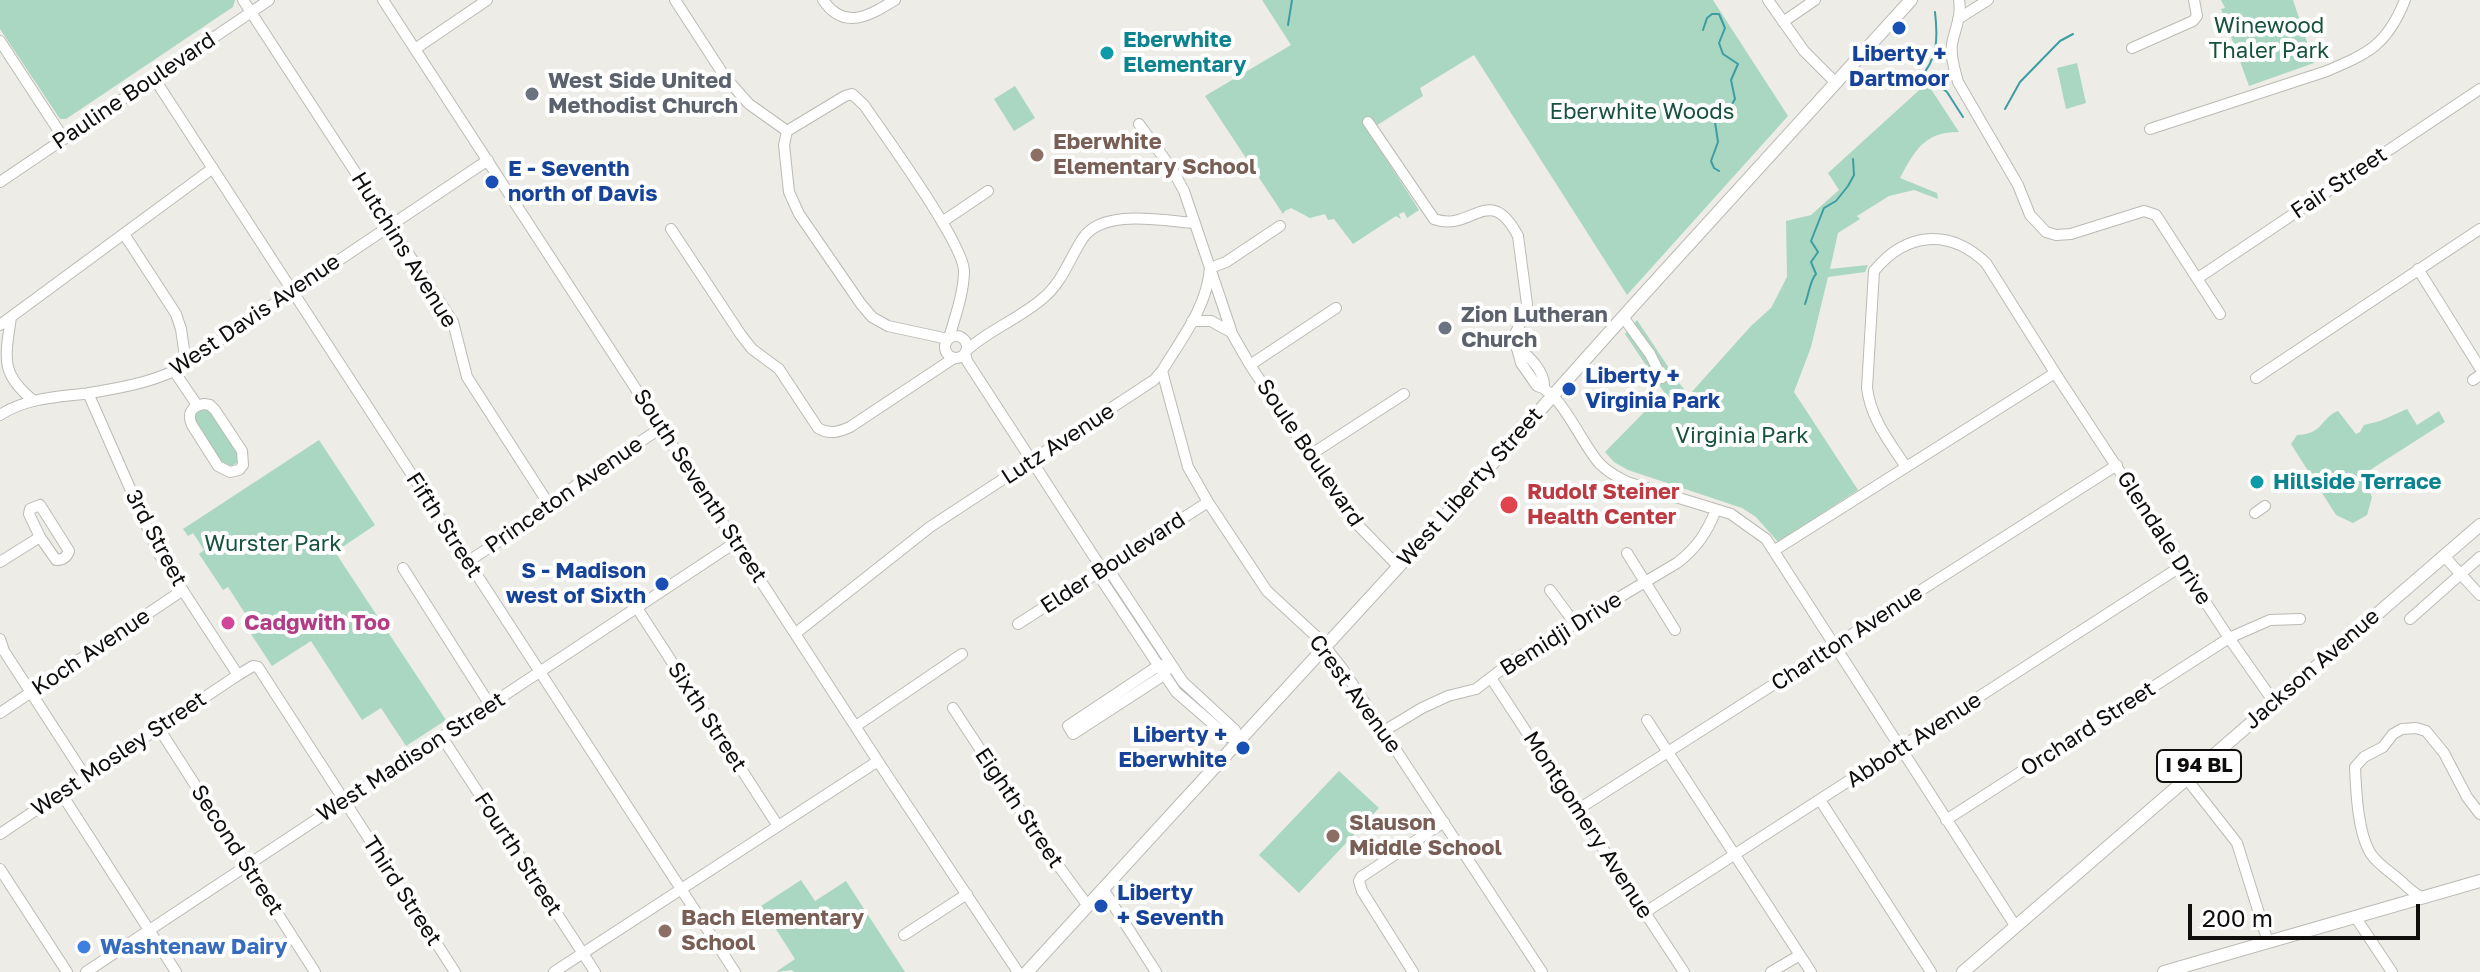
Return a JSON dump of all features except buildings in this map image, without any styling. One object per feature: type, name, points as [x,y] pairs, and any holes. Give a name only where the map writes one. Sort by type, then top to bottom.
[{"type":"main road","name":"West Liberty Street","points":[[1027,972],[1398,566],[1548,392],[1623,317],[1911,0]]},
{"type":"main road","name":"Jackson Avenue","points":[[1963,972],[2480,525]]},
{"type":"main road","points":[[2164,972],[2480,881]]},
{"type":"street","name":"Hutchins Avenue","points":[[243,0],[453,322],[467,377],[550,506]]},
{"type":"street","name":"Pauline Boulevard","points":[[0,182],[269,0]]},
{"type":"street","name":"South Seventh Street","points":[[383,0],[1018,972]]},
{"type":"street","points":[[415,49],[487,0]]},
{"type":"street","points":[[675,0],[725,77],[749,104],[787,131]]},
{"type":"street","points":[[823,0],[842,18],[859,18],[874,13],[895,0]]},
{"type":"street","points":[[1768,0],[1804,51],[1835,82]]},
{"type":"street","points":[[1783,22],[1815,0]]},
{"type":"street","points":[[1959,0],[1951,47],[1958,82],[2018,185],[2030,215],[2039,226],[2056,235],[2071,234],[2144,211],[2156,215],[2220,314]]},
{"type":"street","points":[[1958,19],[1988,0]]},
{"type":"street","points":[[2132,48],[2193,21],[2197,16],[2194,0]]},
{"type":"street","points":[[2150,129],[2327,71],[2354,59],[2387,36],[2405,0]]},
{"type":"street","points":[[0,41],[64,139]]},
{"type":"street","name":"Fifth Street","points":[[154,78],[735,972]]},
{"type":"street","name":"Fair Street","points":[[2198,278],[2480,89]]},
{"type":"street","points":[[957,350],[964,270],[961,257],[942,222],[864,105],[852,94],[845,96],[787,131],[784,145],[789,192],[799,214],[872,317],[888,326],[936,338],[957,350],[1102,569],[1113,576],[1183,682],[1235,730],[1239,739]]},
{"type":"street","points":[[1368,122],[1434,219],[1446,222],[1492,209],[1503,213],[1513,226],[1518,236],[1527,304],[1516,332],[1517,349],[1533,362],[1545,380],[1548,392],[1590,451],[1613,475],[1627,482],[1731,514],[1748,524],[1775,550],[2016,927]]},
{"type":"street","name":"Soule Boulevard","points":[[1139,124],[1184,191],[1231,332],[1250,365],[1353,520],[1398,566]]},
{"type":"street","name":"West Davis Avenue","points":[[0,415],[15,406],[34,401],[156,379],[174,371],[488,160]]},
{"type":"street","points":[[0,325],[213,168]]},
{"type":"street","points":[[942,222],[988,191]]},
{"type":"street","points":[[671,229],[752,349],[779,369],[818,428],[825,433],[839,432],[957,350],[1042,300],[1064,275],[1083,238],[1096,227],[1122,219],[1195,223]]},
{"type":"street","points":[[1210,268],[1226,262],[1280,226]]},
{"type":"street","points":[[2256,378],[2480,229]]},
{"type":"street","points":[[124,234],[176,314],[186,363]]},
{"type":"street","name":"Glendale Drive","points":[[1906,467],[1869,407],[1867,388],[1874,271],[1894,251],[1914,241],[1934,237],[1954,242],[1974,252],[1986,263],[2055,373],[2274,702]]},
{"type":"street","name":"Lutz Avenue","points":[[796,633],[930,527],[1142,389],[1162,371],[1192,321],[1209,288],[1210,268]]},
{"type":"street","points":[[2418,269],[2480,368]]},
{"type":"street","points":[[1250,365],[1336,308]]},
{"type":"street","points":[[11,317],[2,365],[14,386],[34,401]]},
{"type":"street","points":[[1623,317],[1650,354],[1662,378]]},
{"type":"street","points":[[1192,321],[1211,321],[1231,332]]},
{"type":"street","points":[[174,371],[197,405]]},
{"type":"street","name":"Crest Avenue","points":[[1162,371],[1188,467],[1208,502],[1267,591],[1325,647],[1342,668],[1542,972]]},
{"type":"street","points":[[1775,550],[2055,373]]},
{"type":"street","name":"3rd Street","points":[[88,393],[152,540],[238,675]]},
{"type":"street","points":[[1310,455],[1404,394]]},
{"type":"street","points":[[197,405],[210,405],[215,410],[242,451],[243,465],[239,470],[230,472],[218,466],[189,418],[190,411],[197,405]]},
{"type":"street","name":"Princeton Avenue","points":[[467,562],[661,428]]},
{"type":"street","name":"Charlton Avenue","points":[[1577,810],[2117,465]]},
{"type":"street","name":"Elder Boulevard","points":[[1018,624],[1208,502]]},
{"type":"street","points":[[40,505],[66,545],[69,551],[67,557],[56,560],[40,537],[29,514],[30,509],[40,505]]},
{"type":"street","points":[[2255,513],[2265,506]]},
{"type":"street","name":"Bemidji Drive","points":[[1384,731],[1448,696],[1476,689],[1514,660],[1646,582],[1694,550],[1709,528],[1716,510]]},
{"type":"street","points":[[0,562],[40,537]]},
{"type":"street","name":"West Madison Street","points":[[86,972],[736,542]]},
{"type":"street","points":[[1627,553],[1675,630]]},
{"type":"street","points":[[2444,556],[2480,595]]},
{"type":"street","points":[[2410,619],[2480,557]]},
{"type":"street","name":"Abbott Avenue","points":[[1644,913],[2183,565]]},
{"type":"street","points":[[403,568],[490,705]]},
{"type":"street","points":[[1102,569],[1103,582],[1176,692],[1228,737],[1239,739]]},
{"type":"street","name":"Koch Avenue","points":[[0,713],[183,590]]},
{"type":"street","points":[[1550,590],[1576,625]]},
{"type":"street","name":"Sixth Street","points":[[637,608],[778,826]]},
{"type":"street","name":"Orchard Street","points":[[1946,820],[2229,638],[2270,620],[2300,619]]},
{"type":"street","points":[[0,639],[4,651],[85,776]]},
{"type":"street","points":[[856,726],[962,654]]},
{"type":"street","points":[[1161,671],[1068,726],[1073,734],[1161,671],[1170,663]]},
{"type":"street","name":"Third Street","points":[[238,675],[253,666],[258,667],[455,972]]},
{"type":"street","name":"West Mosley Street","points":[[0,834],[238,675]]},
{"type":"street","name":"Montgomery Avenue","points":[[1491,678],[1684,972]]},
{"type":"street","name":"Eighth Street","points":[[953,708],[1041,842],[1088,906]]},
{"type":"street","points":[[1647,720],[1811,972]]},
{"type":"street","name":"Second Street","points":[[158,727],[315,972]]},
{"type":"street","points":[[2424,898],[2410,892],[2371,854],[2360,826],[2355,767],[2402,729],[2426,731],[2444,753],[2467,797],[2480,814]]},
{"type":"street","name":"Fourth Street","points":[[442,737],[595,972]]},
{"type":"street","points":[[554,972],[878,761]]},
{"type":"street","points":[[2186,778],[2237,843],[2268,942]]},
{"type":"street","points":[[61,793],[176,972]]},
{"type":"street","points":[[1820,800],[1931,972]]},
{"type":"street","points":[[1413,972],[1362,891],[1359,881],[1444,822]]},
{"type":"street","points":[[0,869],[67,972]]},
{"type":"street","points":[[1103,889],[1156,972]]},
{"type":"street","points":[[904,935],[967,894]]},
{"type":"street","points":[[2356,918],[2392,972]]},
{"type":"street","points":[[1771,972],[1800,955]]},
{"type":"green space","points":[[0,0],[235,0],[233,7],[66,119],[60,119],[0,29]]},
{"type":"green space","name":"Eberwhite Woods","points":[[1262,0],[1713,0],[1788,116],[1627,295],[1474,55],[1420,88],[1423,96],[1368,131],[1419,210],[1407,218],[1404,212],[1399,214],[1401,219],[1396,216],[1353,244],[1334,219],[1328,220],[1325,214],[1310,218],[1291,208],[1283,214],[1205,96],[1291,45]]},
{"type":"green space","name":"Winewood Thaler Park","points":[[2221,0],[2293,0],[2314,63],[2249,86],[2221,9],[2225,8]]},
{"type":"green space","points":[[2077,63],[2086,103],[2066,109],[2057,68]]},
{"type":"green space","name":"Virginia Park","points":[[1927,83],[1959,132],[1937,135],[1922,144],[1900,178],[1937,193],[1938,199],[1914,190],[1889,196],[1857,216],[1860,219],[1838,233],[1830,269],[1868,265],[1865,272],[1828,277],[1811,347],[1794,392],[1858,490],[1778,542],[1756,517],[1742,508],[1628,470],[1614,462],[1605,452],[1664,392],[1625,334],[1637,320],[1689,395],[1771,308],[1787,277],[1786,221],[1811,215],[1839,190],[1828,173]]},
{"type":"green space","points":[[1015,86],[1035,118],[1014,131],[994,99]]},
{"type":"green space","points":[[202,409],[210,411],[237,452],[238,462],[230,467],[223,464],[196,423],[195,415]]},
{"type":"green space","points":[[2407,409],[2417,425],[2439,411],[2445,422],[2370,470],[2364,480],[2372,497],[2367,515],[2353,523],[2336,515],[2291,444],[2297,435],[2312,432],[2338,411],[2356,434],[2364,425]]},
{"type":"green space","name":"Wurster Park","points":[[319,440],[375,525],[335,552],[446,720],[406,746],[381,708],[362,720],[311,641],[272,666],[245,625],[250,621],[228,587],[223,590],[199,554],[204,550],[193,533],[188,536],[183,529]]},
{"type":"green space","points":[[1339,771],[1379,808],[1299,893],[1259,855]]},
{"type":"green space","points":[[801,880],[815,901],[846,881],[905,972],[776,972],[795,959],[761,906]]},
{"type":"waterway","points":[[1288,25],[1292,0]]},
{"type":"waterway","points":[[1919,79],[1930,64],[1935,48],[1935,12]]},
{"type":"waterway","points":[[1703,30],[1707,18],[1719,14],[1725,28],[1719,43],[1723,54],[1738,64],[1731,80],[1735,99],[1727,113],[1715,122],[1718,142],[1711,161],[1719,171]]},
{"type":"waterway","points":[[2005,109],[2020,82],[2060,41],[2073,34]]},
{"type":"waterway","points":[[1924,74],[1947,92],[1963,117]]},
{"type":"waterway","points":[[1805,304],[1816,274],[1811,262],[1818,252],[1811,241],[1824,208],[1836,201],[1854,175],[1853,159]]},
{"type":"place","name":"Liberty + Dartmoor","points":[[1899,28]]},
{"type":"place","name":"Eberwhite Elementary","points":[[1107,53]]},
{"type":"place","name":"West Side United Methodist Church","points":[[532,94]]},
{"type":"place","name":"Eberwhite Elementary School","points":[[1037,155]]},
{"type":"place","name":"E - Seventh north of Davis","points":[[492,182]]},
{"type":"place","name":"Zion Lutheran Church","points":[[1445,328]]},
{"type":"place","name":"Liberty + Virginia Park","points":[[1569,389]]},
{"type":"place","name":"Hillside Terrace","points":[[2257,482]]},
{"type":"place","name":"Rudolf Steiner Health Center","points":[[1509,505]]},
{"type":"place","name":"S - Madison west of Sixth","points":[[662,584]]},
{"type":"place","name":"Cadgwith Too","points":[[228,623]]},
{"type":"place","name":"Liberty + Eberwhite","points":[[1243,748]]},
{"type":"place","name":"Slauson Middle School","points":[[1333,836]]},
{"type":"place","name":"Liberty + Seventh","points":[[1101,906]]},
{"type":"place","name":"Bach Elementary School","points":[[665,931]]},
{"type":"place","name":"Washtenaw Dairy","points":[[84,947]]}]
